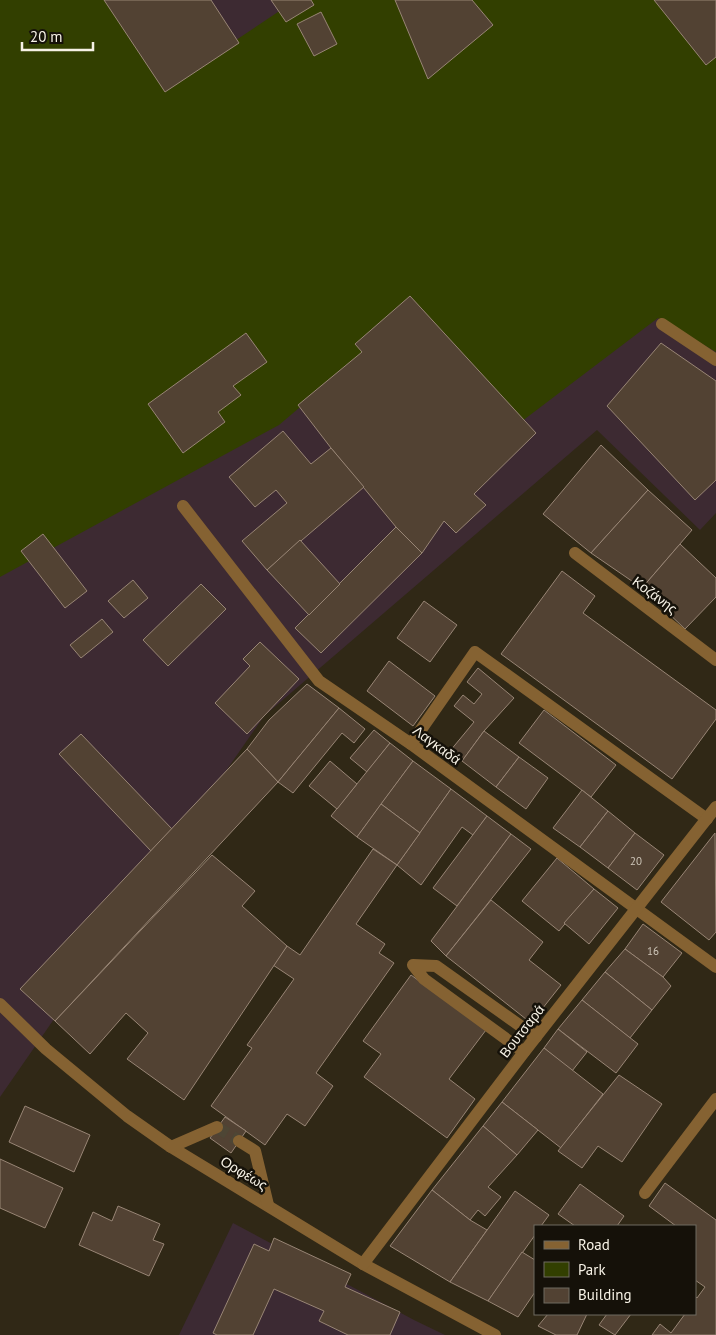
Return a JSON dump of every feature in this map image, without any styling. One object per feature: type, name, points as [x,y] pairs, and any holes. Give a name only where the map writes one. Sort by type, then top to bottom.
[{"type":"street","points":[[662,324],[716,360]]},
{"type":"street","name":"Λαγκαδά","points":[[183,506],[319,681],[411,744],[716,967]]},
{"type":"street","name":"Κοζάνης","points":[[575,553],[716,660]]},
{"type":"street","points":[[411,744],[476,652],[707,819]]},
{"type":"street","name":"Βουτσαρά","points":[[363,1264],[524,1052],[716,807]]},
{"type":"street","points":[[524,1052],[424,979],[413,965],[436,966],[536,1037]]},
{"type":"street","name":"Ορφέως","points":[[0,1004],[53,1055],[127,1116],[172,1147],[363,1264],[495,1335]]},
{"type":"street","points":[[645,1193],[716,1099]]},
{"type":"street","points":[[172,1147],[217,1127]]},
{"type":"street","points":[[239,1141],[255,1151],[268,1205]]},
{"type":"shaded area","points":[[0,0],[716,0],[716,513],[700,530],[597,430],[264,716],[0,1097]]},
{"type":"shaded area","points":[[233,1223],[414,1320],[445,1335],[179,1335]]},
{"type":"green space","points":[[0,0],[118,0],[167,86],[296,0],[716,0],[716,352],[658,318],[509,431],[404,319],[279,425],[0,577]]},
{"type":"building","points":[[104,0],[211,0],[239,43],[165,92]]},
{"type":"building","points":[[271,0],[311,0],[314,5],[286,22]]},
{"type":"building","points":[[395,0],[472,0],[493,25],[428,79]]},
{"type":"building","points":[[654,0],[716,0],[716,57],[706,65]]},
{"type":"building","points":[[321,12],[337,44],[314,56],[297,24]]},
{"type":"building","points":[[410,296],[536,433],[474,494],[486,505],[456,533],[444,521],[422,553],[396,527],[298,405],[362,352],[355,344]]},
{"type":"building","points":[[246,333],[267,362],[233,386],[241,395],[218,412],[225,422],[183,453],[148,404]]},
{"type":"building","points":[[661,343],[716,381],[716,480],[695,500],[607,406]]},
{"type":"building","points":[[283,431],[311,464],[331,448],[364,487],[267,570],[242,541],[287,503],[276,490],[255,507],[229,477]]},
{"type":"building","points":[[601,445],[648,490],[591,553],[543,514]]},
{"type":"building","points":[[648,490],[692,530],[642,588],[591,553]]},
{"type":"building","points":[[396,527],[422,553],[321,653],[295,628]]},
{"type":"building","points":[[43,534],[87,591],[65,608],[21,551]]},
{"type":"building","points":[[300,540],[340,584],[309,615],[267,570]]},
{"type":"building","points":[[680,544],[716,578],[716,597],[685,629],[642,588]]},
{"type":"building","points":[[562,571],[595,596],[583,613],[716,710],[716,719],[672,779],[501,654]]},
{"type":"building","points":[[133,580],[148,598],[124,618],[108,601]]},
{"type":"building","points":[[201,584],[226,609],[168,666],[143,640]]},
{"type":"building","points":[[424,601],[457,625],[430,662],[397,638]]},
{"type":"building","points":[[102,619],[113,632],[81,658],[70,645]]},
{"type":"building","points":[[260,642],[299,679],[247,734],[215,703],[250,666],[243,659]]},
{"type":"building","points":[[389,661],[435,696],[413,726],[367,691]]},
{"type":"building","points":[[478,668],[514,698],[484,731],[462,761],[450,751],[474,722],[454,706],[463,695],[474,704],[482,694],[467,682]]},
{"type":"building","points":[[307,684],[339,708],[278,782],[247,749],[269,720]]},
{"type":"building","points":[[339,708],[365,729],[354,743],[342,733],[293,793],[278,782]]},
{"type":"building","points":[[544,710],[616,765],[591,797],[519,743]]},
{"type":"building","points":[[374,730],[390,743],[367,772],[350,758]]},
{"type":"building","points":[[484,731],[519,757],[496,787],[462,761]]},
{"type":"building","points":[[81,734],[172,829],[151,851],[59,754]]},
{"type":"building","points":[[390,743],[413,761],[357,837],[331,816]]},
{"type":"building","points":[[247,749],[278,782],[55,1021],[20,989]]},
{"type":"building","points":[[519,757],[548,778],[526,809],[496,787]]},
{"type":"building","points":[[330,761],[357,784],[337,809],[309,786]]},
{"type":"building","points":[[413,761],[451,789],[420,833],[381,804]]},
{"type":"building","points":[[451,789],[487,816],[473,835],[462,827],[421,885],[397,865]]},
{"type":"building","points":[[582,790],[608,811],[580,847],[553,828]]},
{"type":"building","points":[[381,804],[420,833],[397,865],[357,837]]},
{"type":"building","points":[[608,811],[635,833],[608,868],[580,847]]},
{"type":"building","points":[[487,816],[511,834],[457,906],[433,888]]},
{"type":"building","points":[[635,833],[664,855],[637,890],[608,868]]},
{"type":"building","points":[[715,833],[716,932],[709,940],[661,902]]},
{"type":"building","points":[[511,834],[531,849],[446,956],[431,941]]},
{"type":"building","points":[[373,849],[397,865],[356,924],[385,944],[379,953],[394,963],[316,1073],[333,1086],[305,1126],[287,1114],[265,1145],[211,1106],[252,1048],[247,1045],[294,979],[273,965],[287,946],[300,955]]},
{"type":"building","points":[[212,855],[255,891],[242,906],[287,946],[184,1100],[127,1059],[148,1033],[126,1013],[90,1054],[55,1021]]},
{"type":"building","points":[[557,858],[594,889],[559,931],[522,901]]},
{"type":"building","points":[[594,889],[618,908],[589,944],[564,923]]},
{"type":"building","points":[[491,900],[543,942],[529,960],[561,985],[531,1023],[446,956]]},
{"type":"building","points":[[643,924],[682,953],[663,977],[625,949]]},
{"type":"building","points":[[625,949],[663,977],[671,986],[652,1010],[605,972]]},
{"type":"building","points":[[605,972],[652,1010],[630,1038],[582,1000]]},
{"type":"building","points":[[411,975],[486,1030],[449,1079],[475,1099],[447,1138],[364,1077],[381,1054],[363,1041]]},
{"type":"building","points":[[582,1000],[638,1044],[616,1073],[558,1029]]},
{"type":"building","points":[[558,1029],[587,1052],[572,1071],[544,1048]]},
{"type":"building","points":[[544,1048],[603,1094],[561,1148],[502,1102]]},
{"type":"building","points":[[619,1075],[662,1104],[622,1162],[598,1146],[582,1168],[558,1151]]},
{"type":"building","points":[[502,1102],[538,1130],[517,1155],[483,1126]]},
{"type":"building","points":[[25,1106],[90,1135],[74,1172],[9,1142]]},
{"type":"building","points":[[225,1117],[246,1131],[231,1153],[210,1138]]},
{"type":"building","points":[[483,1126],[517,1155],[488,1187],[501,1197],[485,1216],[478,1210],[470,1220],[432,1190]]},
{"type":"building","points":[[0,1159],[63,1188],[45,1228],[0,1208]]},
{"type":"building","points":[[665,1183],[716,1220],[716,1335],[652,1335],[660,1324],[671,1333],[684,1315],[696,1315],[696,1297],[705,1287],[696,1281],[696,1225],[675,1225],[649,1206]]},
{"type":"building","points":[[580,1184],[624,1216],[618,1225],[574,1225],[558,1214]]},
{"type":"building","points":[[432,1190],[470,1220],[487,1230],[450,1282],[390,1246]]},
{"type":"building","points":[[515,1191],[549,1215],[542,1225],[534,1225],[534,1236],[488,1301],[450,1282]]},
{"type":"building","points":[[118,1206],[160,1224],[153,1240],[164,1244],[149,1276],[79,1245],[93,1212],[112,1221]]},
{"type":"building","points":[[274,1238],[351,1274],[345,1287],[400,1312],[390,1335],[348,1335],[319,1321],[324,1311],[274,1289],[253,1335],[217,1335],[213,1333],[254,1244],[269,1251]]},
{"type":"building","points":[[522,1252],[534,1259],[534,1293],[518,1317],[488,1301]]},
{"type":"building","points":[[547,1315],[587,1315],[577,1335],[556,1335],[538,1326]]},
{"type":"building","points":[[606,1315],[630,1315],[615,1335],[599,1325]]},
{"type":"tunnel","points":[[217,1127],[239,1141]]}]
